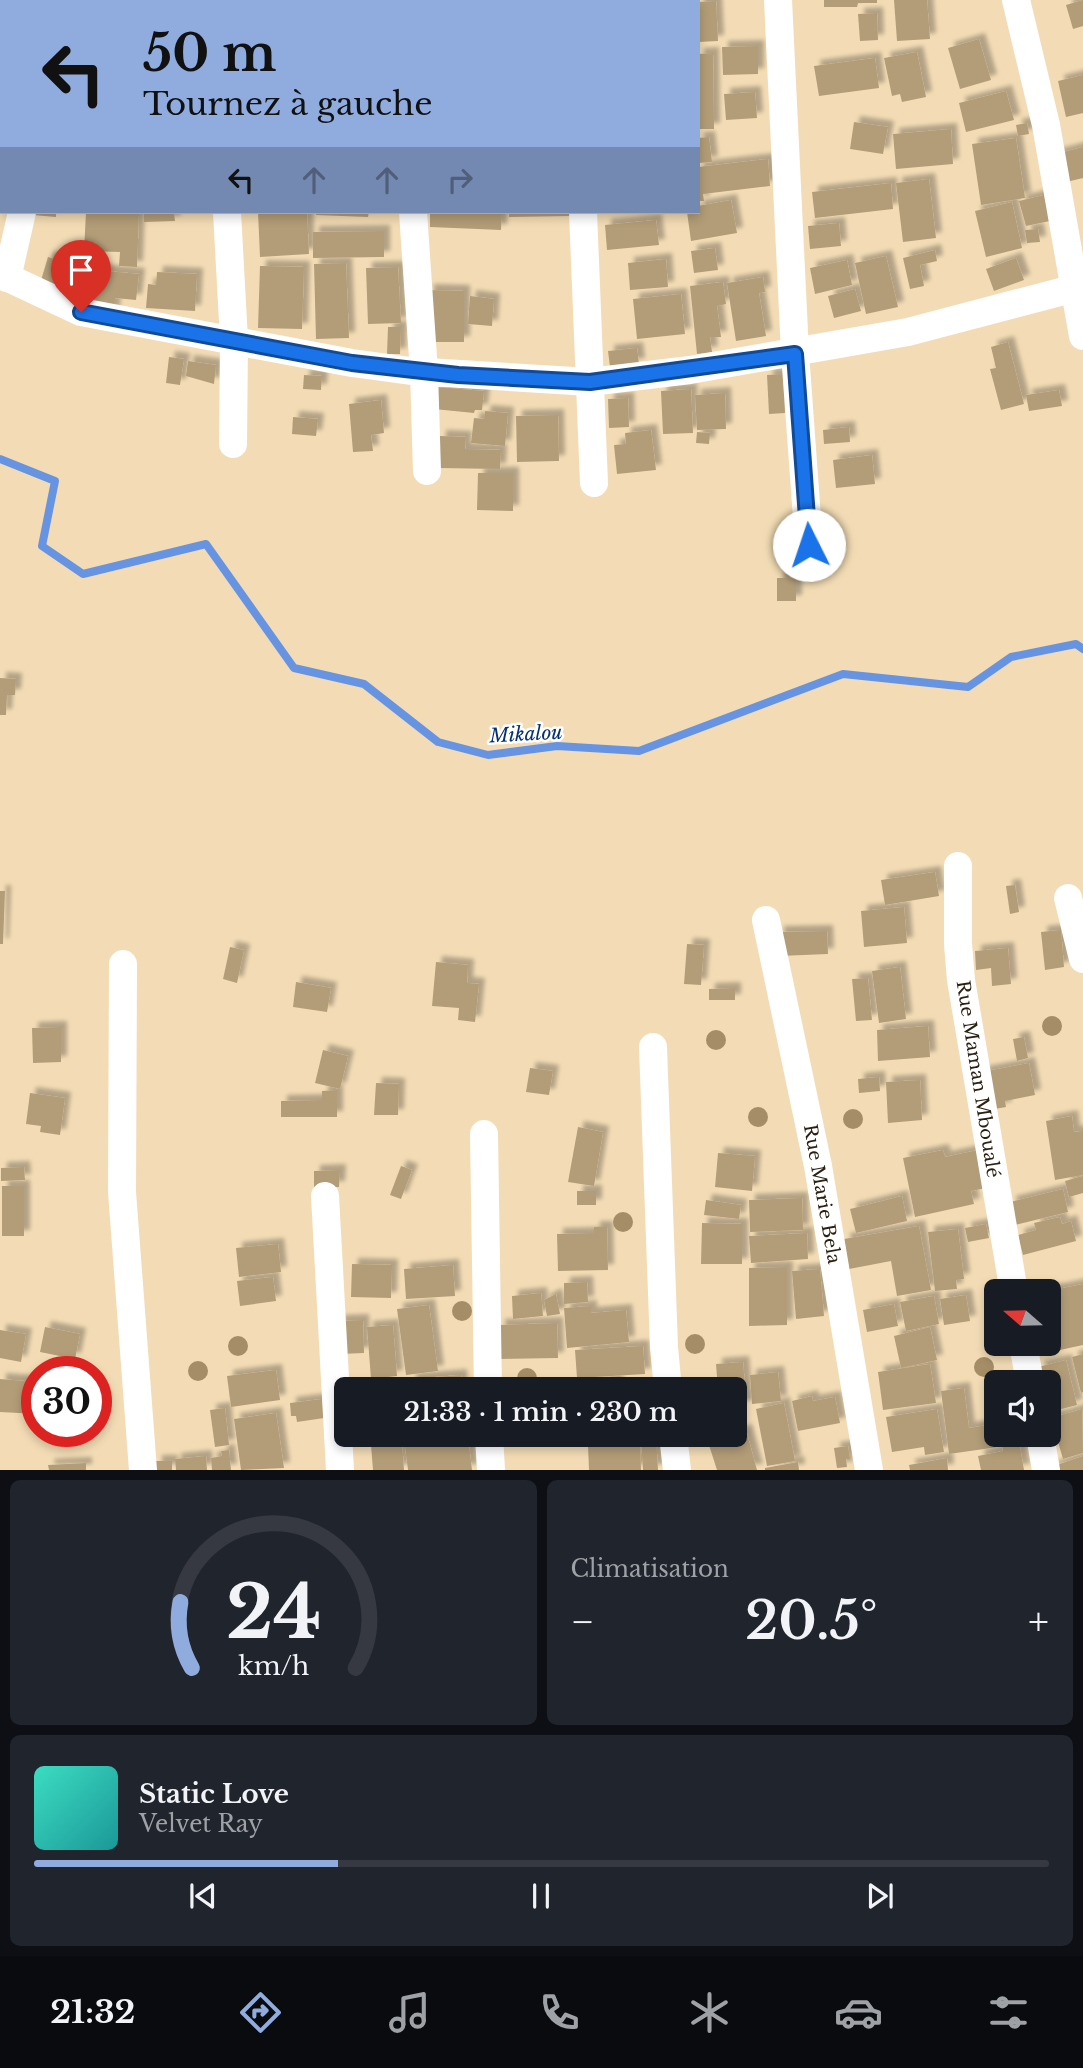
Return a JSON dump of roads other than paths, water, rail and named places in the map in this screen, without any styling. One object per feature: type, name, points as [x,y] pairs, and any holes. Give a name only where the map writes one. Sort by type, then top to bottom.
[{"type":"street","points":[[778,0],[795,354],[809,545]]},
{"type":"street","points":[[1016,0],[1046,125],[1079,287],[1083,336]]},
{"type":"street","points":[[21,214],[3,276],[81,312],[352,363],[424,372],[590,382],[795,354],[908,332],[1079,287]]},
{"type":"street","points":[[227,214],[234,340],[233,444]]},
{"type":"street","points":[[413,214],[424,372],[427,471]]},
{"type":"street","points":[[583,214],[594,483]]},
{"type":"street","name":"Rue Maman Mboualé","points":[[958,866],[961,980],[1012,1279]]},
{"type":"street","points":[[1068,898],[1083,959]]},
{"type":"street","name":"Rue Marie Bela","points":[[766,920],[818,1166],[869,1469]]},
{"type":"street","points":[[123,964],[122,1192],[143,1469]]},
{"type":"street","points":[[653,1047],[667,1377]]},
{"type":"street","points":[[484,1134],[488,1377]]},
{"type":"street","points":[[325,1196],[340,1469]]},
{"type":"street","points":[[490,1447],[491,1469]]},
{"type":"street","points":[[674,1447],[677,1469]]},
{"type":"street","points":[[1042,1447],[1046,1469]]},
{"type":"waterway","name":"Mikalou","points":[[0,459],[55,481],[42,546],[83,574],[206,544],[294,668],[364,684],[438,742],[488,755],[557,746],[639,751],[843,674],[968,687],[1011,657],[1076,644],[1083,649]]}]
